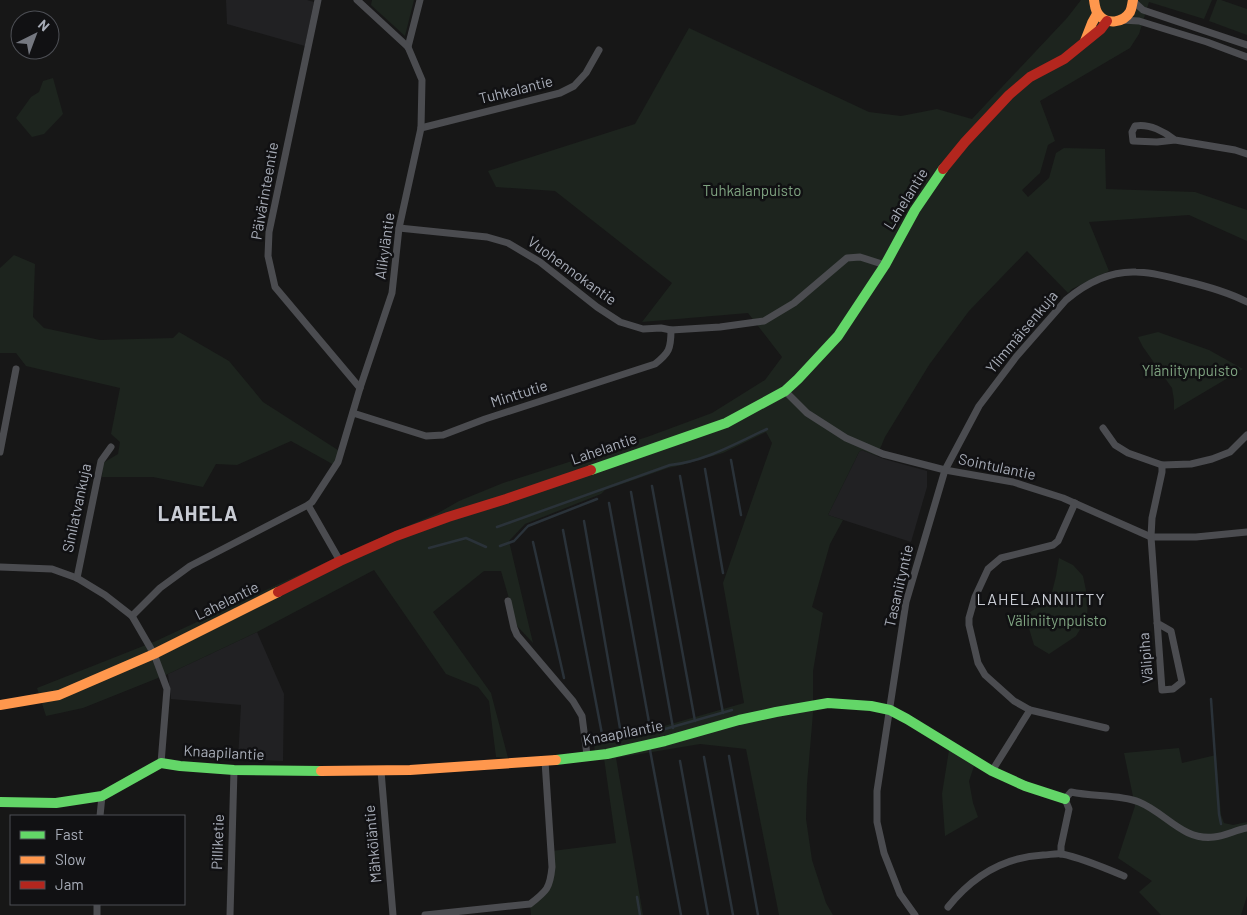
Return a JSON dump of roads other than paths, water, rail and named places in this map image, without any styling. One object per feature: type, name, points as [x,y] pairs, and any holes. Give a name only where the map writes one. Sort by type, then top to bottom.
[{"type":"main road","points":[[1094,0],[1095,9],[1101,18],[1117,22],[1128,16],[1133,0]]},
{"type":"main road","points":[[1085,42],[1097,14]]},
{"type":"main road","name":"Lahelantie","points":[[0,705],[59,695],[154,654],[340,561],[396,536],[726,423],[785,391],[838,336],[885,265],[915,210],[938,175],[966,142],[1009,95],[1030,77],[1064,58],[1101,29],[1107,21]]},
{"type":"main road","name":"Knaapilantie","points":[[0,802],[56,803],[102,796],[161,763],[234,770],[381,771],[545,761],[607,754],[665,741],[739,720],[828,703],[871,706],[890,710],[908,719],[992,771],[1025,786],[1065,799]]},
{"type":"street","name":"Päivärinteentie","points":[[318,0],[269,232],[268,256],[275,287],[360,388]]},
{"type":"street","name":"Alikyläntie","points":[[132,616],[160,588],[190,566],[308,506],[338,462],[392,292],[400,228],[421,128],[422,80],[408,47],[357,0]]},
{"type":"street","points":[[408,47],[420,0]]},
{"type":"street","points":[[1133,0],[1143,10],[1247,45]]},
{"type":"street","points":[[1122,20],[1139,21],[1207,42],[1247,57]]},
{"type":"street","name":"Tuhkalantie","points":[[421,128],[560,93],[574,86],[586,73],[599,50]]},
{"type":"street","points":[[1175,140],[1166,133],[1142,125],[1135,126],[1132,132],[1133,141],[1157,142],[1175,140],[1247,154]]},
{"type":"street","name":"Vuohennokantie","points":[[400,228],[487,237],[508,243],[540,262],[597,307],[620,322],[644,329],[661,328],[671,330],[720,327],[764,321],[794,303],[847,258],[860,257],[885,265]]},
{"type":"street","name":"Ylimmäisenkuja","points":[[945,470],[979,406],[1016,357],[1066,300],[1099,279],[1135,272],[1153,274],[1203,285],[1247,302]]},
{"type":"street","name":"Minttutie","points":[[353,413],[426,436],[443,435],[485,419],[655,364],[667,354],[671,340],[671,330]]},
{"type":"street","points":[[0,452],[16,369]]},
{"type":"street","name":"Sointulantie","points":[[785,391],[806,413],[846,438],[883,454],[945,470],[1013,482],[1075,503],[1151,537],[1196,537],[1247,532]]},
{"type":"street","points":[[1103,428],[1115,445],[1128,454],[1162,465],[1191,464],[1212,459],[1230,452],[1247,435]]},
{"type":"street","name":"Sinilatvankuja","points":[[77,578],[101,461],[111,447]]},
{"type":"street","name":"Välipiha","points":[[1157,623],[1171,631],[1182,682],[1173,689],[1162,690],[1157,623],[1151,537],[1152,518],[1162,465]]},
{"type":"street","name":"Tasaniityntie","points":[[914,915],[900,894],[884,853],[877,822],[877,791],[906,602],[945,470]]},
{"type":"street","points":[[1075,503],[1058,541],[1053,545],[1001,558],[988,568],[975,597],[969,625],[978,663],[985,675],[1014,701],[1030,710],[1106,728]]},
{"type":"street","points":[[308,506],[340,561]]},
{"type":"street","points":[[0,567],[52,569],[77,578],[105,595],[132,616]]},
{"type":"street","points":[[508,601],[517,635],[573,701],[582,716],[587,755]]},
{"type":"street","name":"Knaapilantie","points":[[132,616],[154,654],[167,690],[161,763]]},
{"type":"street","points":[[992,771],[1030,710]]},
{"type":"street","points":[[425,915],[530,904],[544,893],[551,882],[552,867],[545,761]]},
{"type":"street","name":"Pilliketie","points":[[230,915],[234,770]]},
{"type":"street","name":"Mähköläntie","points":[[381,771],[393,915]]},
{"type":"street","points":[[1061,854],[1069,809],[1065,799],[1071,792],[1138,802],[1152,808],[1188,834],[1198,837],[1217,837],[1247,828]]},
{"type":"street","points":[[100,815],[102,796]]},
{"type":"street","points":[[948,907],[956,896],[977,877],[1004,862],[1036,855],[1061,854],[1098,865],[1124,876]]},
{"type":"waterway","points":[[497,527],[670,465],[707,456],[767,429]]},
{"type":"waterway","points":[[731,460],[741,515]]},
{"type":"waterway","points":[[705,469],[723,573]]},
{"type":"waterway","points":[[680,476],[723,713]]},
{"type":"waterway","points":[[652,486],[695,721]]},
{"type":"waterway","points":[[631,492],[673,728]]},
{"type":"waterway","points":[[500,546],[514,541],[528,526],[597,499]]},
{"type":"waterway","points":[[609,503],[651,733]]},
{"type":"waterway","points":[[584,521],[621,734]]},
{"type":"waterway","points":[[563,530],[602,734]]},
{"type":"waterway","points":[[429,548],[466,538],[486,547]]},
{"type":"waterway","points":[[533,542],[564,678]]},
{"type":"waterway","points":[[1211,699],[1221,824]]},
{"type":"waterway","points":[[604,742],[651,733],[732,710]]},
{"type":"waterway","points":[[650,750],[681,915]]},
{"type":"waterway","points":[[729,756],[758,915]]},
{"type":"waterway","points":[[704,757],[733,915]]},
{"type":"waterway","points":[[680,761],[708,915]]},
{"type":"waterway","points":[[637,897],[640,915]]},
{"type":"district","name":"LAHELA","points":[[198,514]]},
{"type":"district","name":"LAHELANNIITTY","points":[[1041,599]]},
{"type":"park label","name":"Tuhkalanpuisto","points":[[752,191]]},
{"type":"park label","name":"Yläniitynpuisto","points":[[1190,371]]},
{"type":"park label","name":"Väliniitynpuisto","points":[[1057,621]]}]
